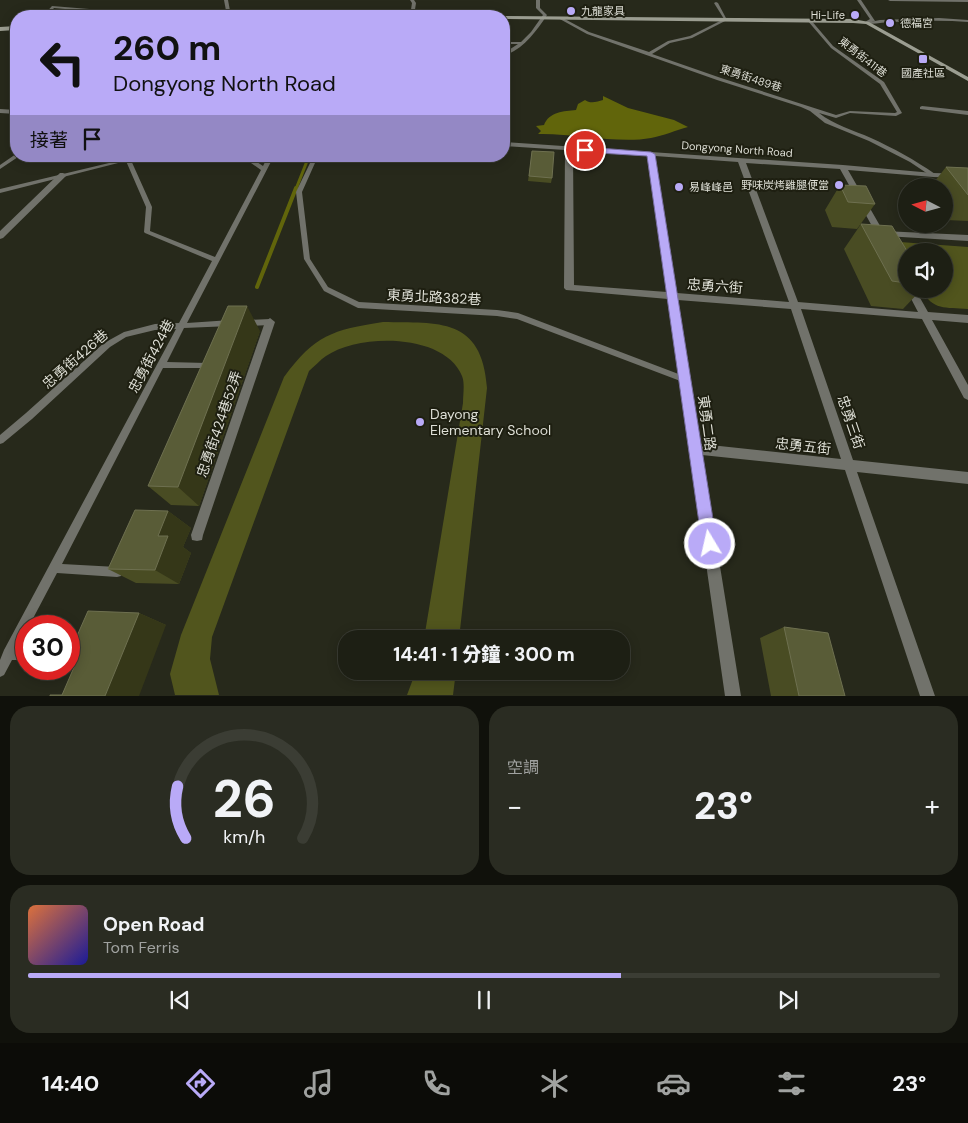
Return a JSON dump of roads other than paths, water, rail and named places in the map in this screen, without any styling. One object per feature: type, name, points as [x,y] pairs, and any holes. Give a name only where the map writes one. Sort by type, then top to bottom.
[{"type":"street","points":[[859,0],[873,20],[867,23]]},
{"type":"street","points":[[510,16],[809,20],[867,23],[968,79]]},
{"type":"street","points":[[922,108],[968,113]]},
{"type":"street","name":"Dongyong North Road","points":[[510,144],[968,176]]},
{"type":"street","name":"忠勇六街","points":[[569,149],[568,288],[968,320]]},
{"type":"street","name":"東勇二路","points":[[651,154],[732,696]]},
{"type":"street","name":"忠勇三街","points":[[741,160],[796,306],[928,696]]},
{"type":"street","points":[[843,167],[882,237],[968,238]]},
{"type":"street","points":[[0,236],[63,175]]},
{"type":"street","points":[[916,298],[968,395]]},
{"type":"street","name":"忠勇街424巷52弄","points":[[197,535],[270,322]]},
{"type":"street","name":"忠勇五街","points":[[695,449],[968,478]]},
{"type":"lane","points":[[510,51],[532,35],[546,15],[538,8],[538,0]]},
{"type":"lane","points":[[890,0],[968,1]]},
{"type":"lane","points":[[650,54],[669,42],[690,37],[726,19],[716,3]]},
{"type":"lane","points":[[50,10],[53,7],[90,10]]},
{"type":"lane","name":"東勇街489巷","points":[[560,18],[588,33],[812,110],[827,122],[871,140],[912,161],[933,175]]},
{"type":"lane","points":[[867,23],[939,19],[968,21]]},
{"type":"lane","name":"東勇街411巷","points":[[809,20],[832,47],[882,82],[900,113],[896,115],[850,112],[836,117],[812,110]]},
{"type":"lane","points":[[510,43],[523,43]]},
{"type":"lane","points":[[0,192],[116,162]]},
{"type":"lane","points":[[129,162],[149,208],[147,232],[216,260]]},
{"type":"lane","points":[[253,162],[264,169]]},
{"type":"lane","name":"忠勇街424巷","points":[[0,670],[268,162]]},
{"type":"lane","name":"東勇北路382巷","points":[[313,162],[298,192],[307,259],[326,288],[358,305],[497,313],[518,316],[686,380]]},
{"type":"lane","name":"忠勇街426巷","points":[[0,440],[107,345],[124,335],[155,327],[270,322]]},
{"type":"lane","points":[[162,365],[207,366]]},
{"type":"lane","points":[[54,568],[117,572]]},
{"type":"lane","points":[[8,654],[15,654]]},
{"type":"waterway","points":[[296,189],[307,162]]},
{"type":"waterway","points":[[257,287],[296,188]]},
{"type":"place","name":"九龍家具","points":[[571,11]]},
{"type":"place","name":"Hi-Life","points":[[855,15]]},
{"type":"place","name":"德福宮","points":[[890,23]]},
{"type":"place","name":"國產社區","points":[[923,59]]},
{"type":"place","name":"野味炭烤雞腿便當","points":[[839,185]]},
{"type":"place","name":"易峰峰邑","points":[[679,187]]},
{"type":"place","name":"Dayong Elementary School","points":[[420,422]]}]
